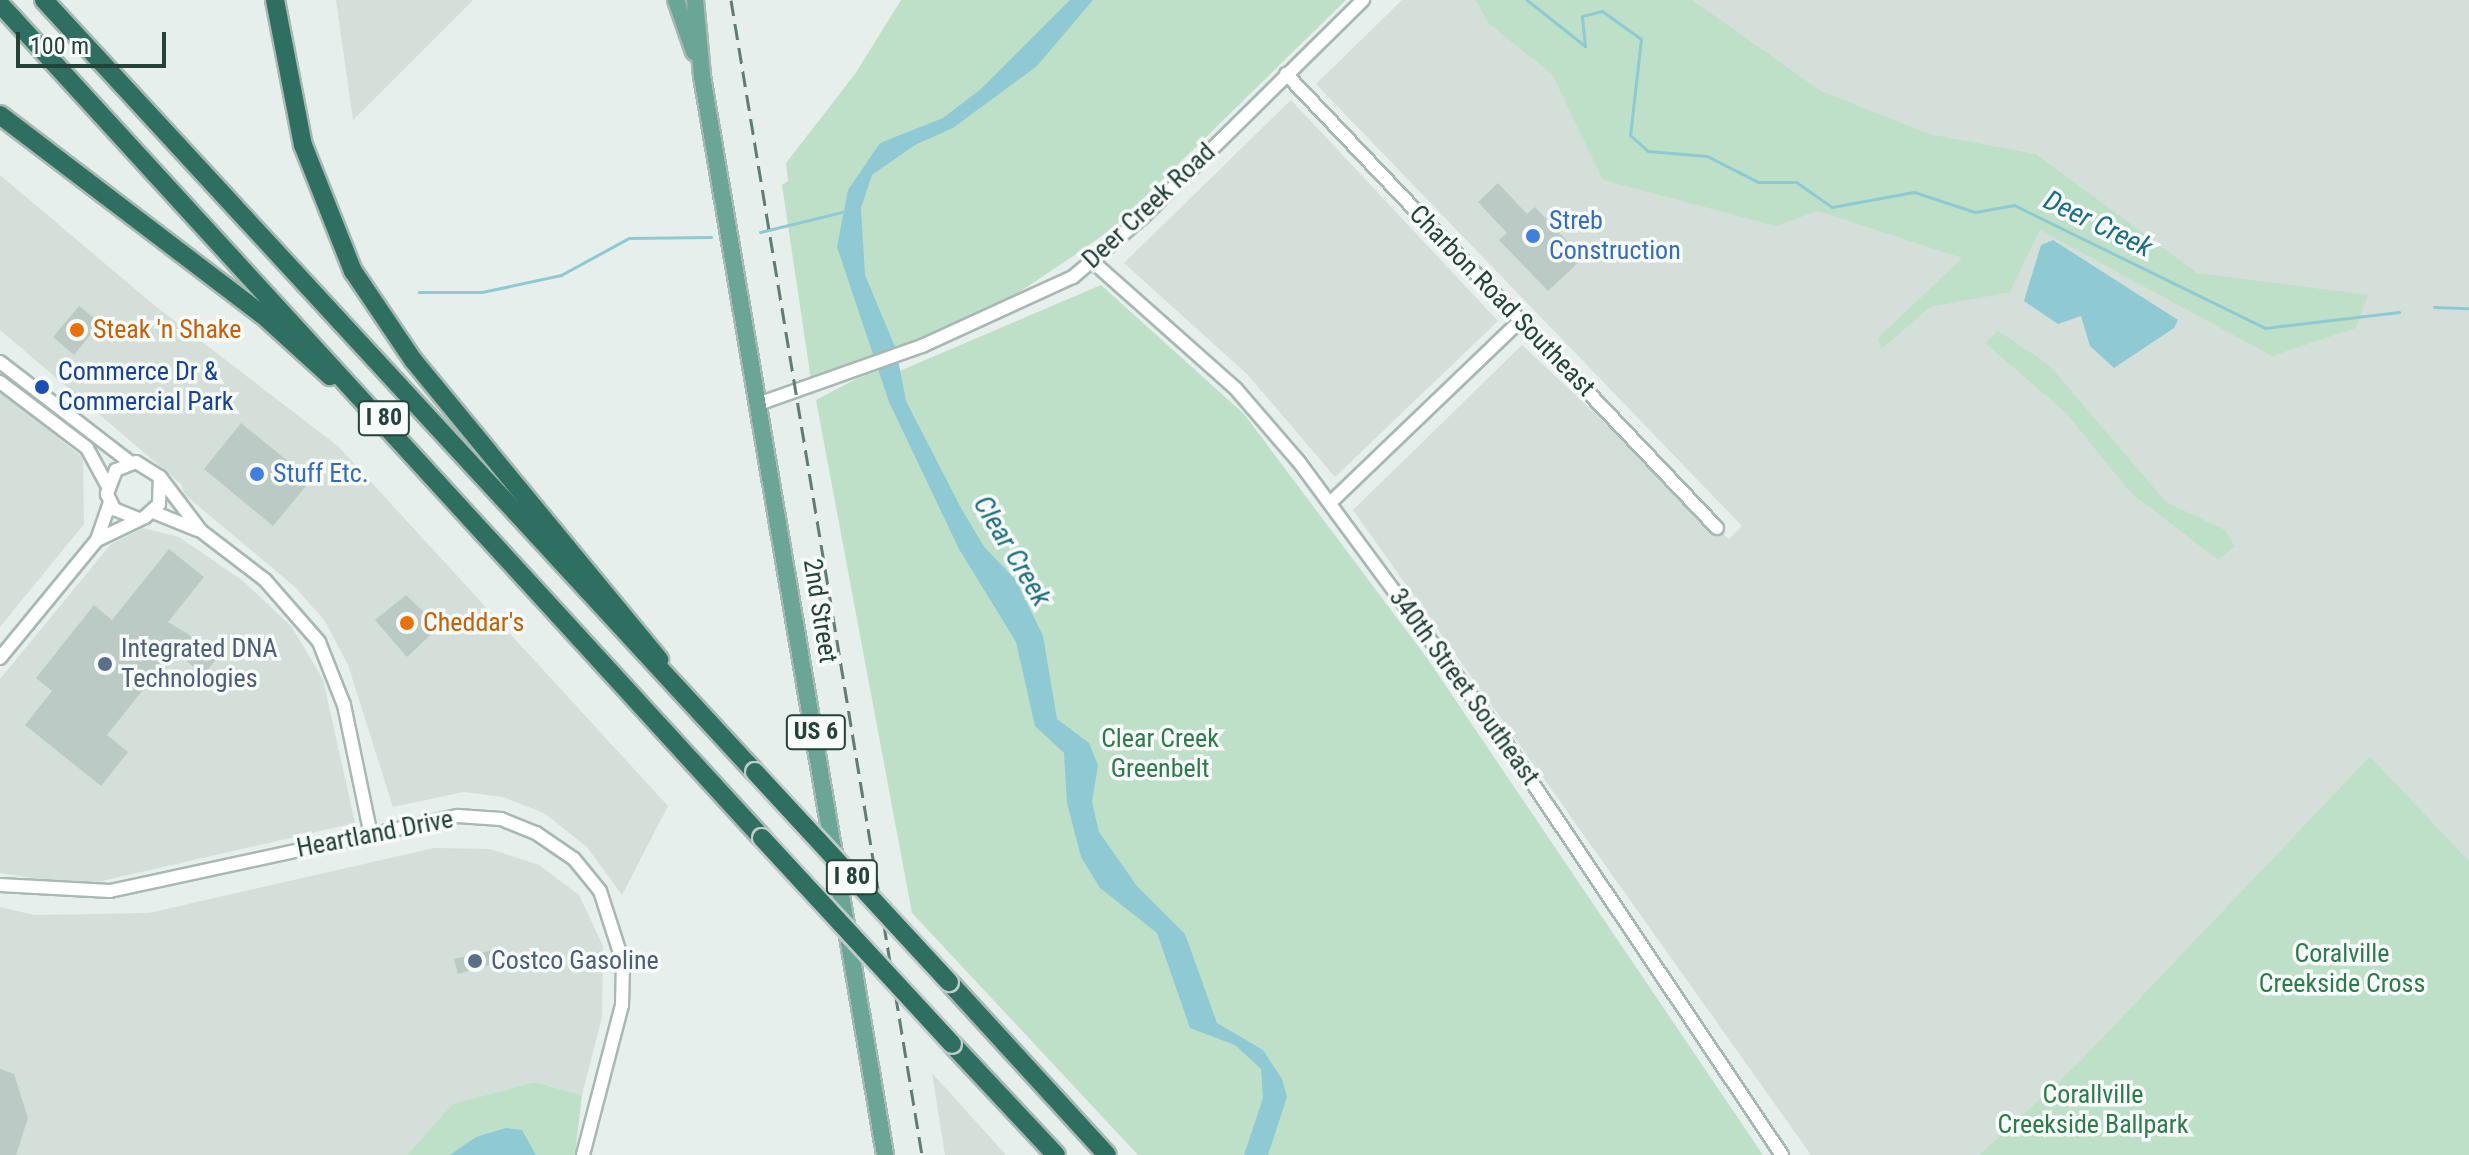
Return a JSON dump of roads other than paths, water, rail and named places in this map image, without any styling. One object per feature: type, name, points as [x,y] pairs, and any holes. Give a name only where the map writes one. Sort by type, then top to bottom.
[{"type":"highway","name":"I 80","points":[[44,0],[1107,1155]]},
{"type":"highway","points":[[275,0],[303,145],[353,271],[494,462],[646,637],[677,690]]},
{"type":"highway","name":"I 80","points":[[1,5],[1056,1155]]},
{"type":"highway","points":[[0,115],[263,315],[448,489]]},
{"type":"main road","name":"2nd Street","points":[[676,0],[702,76]]},
{"type":"main road","name":"2nd Street","points":[[695,0],[702,76],[761,403],[885,1155]]},
{"type":"street","name":"Deer Creek Road","points":[[761,403],[856,371],[1011,309],[1093,262],[1363,0]]},
{"type":"street","name":"Charbon Road Southeast","points":[[1286,74],[1717,528]]},
{"type":"street","name":"340th Street Southeast","points":[[1093,262],[1236,389],[1330,503],[1499,733],[1782,1155]]},
{"type":"street","points":[[1330,503],[1520,321]]},
{"type":"street","points":[[0,362],[131,463],[147,465],[160,477],[201,531],[265,580],[319,642],[344,705],[370,831]]},
{"type":"street","points":[[0,382],[94,455],[107,485],[110,502],[97,540],[0,658]]},
{"type":"street","points":[[107,485],[116,470],[131,463]]},
{"type":"street","points":[[97,540],[153,512],[163,495],[160,477]]},
{"type":"street","points":[[110,502],[136,518]]},
{"type":"street","points":[[153,512],[201,531]]},
{"type":"street","name":"Heartland Drive","points":[[0,885],[110,891],[370,831],[458,816],[501,819],[558,846],[600,891],[620,944],[624,983],[583,1155]]},
{"type":"water","points":[[1070,0],[1093,0],[1037,66],[953,128],[915,145],[872,175],[861,208],[865,275],[896,349],[906,401],[962,510],[985,548],[1016,580],[1043,636],[1057,719],[1089,743],[1098,765],[1092,802],[1099,832],[1137,886],[1185,934],[1217,1023],[1263,1050],[1282,1079],[1287,1097],[1268,1155],[1244,1155],[1263,1098],[1261,1069],[1235,1045],[1190,1028],[1157,933],[1100,888],[1081,857],[1067,803],[1064,753],[1035,726],[1016,642],[959,549],[889,402],[837,247],[848,190],[880,143],[943,118],[981,89]]},
{"type":"water","points":[[2053,240],[2178,320],[2174,328],[2114,368],[2090,346],[2081,316],[2058,324],[2024,301],[2041,245]]},
{"type":"water","points":[[506,1128],[522,1130],[536,1155],[450,1155],[476,1137]]},
{"type":"waterway","name":"Deer Creek","points":[[1527,0],[1585,46],[1582,16],[1602,11],[1641,39],[1630,135],[1648,151],[1707,156],[1758,182],[1796,182],[1832,207],[1914,192],[1975,212],[2014,205],[2265,328],[2399,312]]},
{"type":"waterway","points":[[760,232],[842,212]]},
{"type":"waterway","points":[[419,292],[482,292],[561,275],[629,238],[711,237]]},
{"type":"waterway","name":"Deer Creek","points":[[2434,307],[2469,308]]},
{"type":"railway","points":[[731,0],[922,1155]]},
{"type":"place","name":"Streb Construction","points":[[1533,236]]},
{"type":"place","name":"Steak 'n Shake","points":[[77,330]]},
{"type":"place","name":"Commerce Dr & Commercial Park","points":[[42,387]]},
{"type":"place","name":"Stuff Etc.","points":[[257,474]]},
{"type":"place","name":"Cheddar's","points":[[407,623]]},
{"type":"place","name":"Integrated DNA Technologies","points":[[105,664]]},
{"type":"place","name":"Costco Gasoline","points":[[475,961]]},
{"type":"water label","name":"Clear Creek","points":[[1012,551]]},
{"type":"park label","name":"Clear Creek Greenbelt","points":[[1160,754]]},
{"type":"park label","name":"Coralville Creekside Cross","points":[[2342,969]]},
{"type":"park label","name":"Corallville Creekside Ballpark","points":[[2093,1110]]}]
